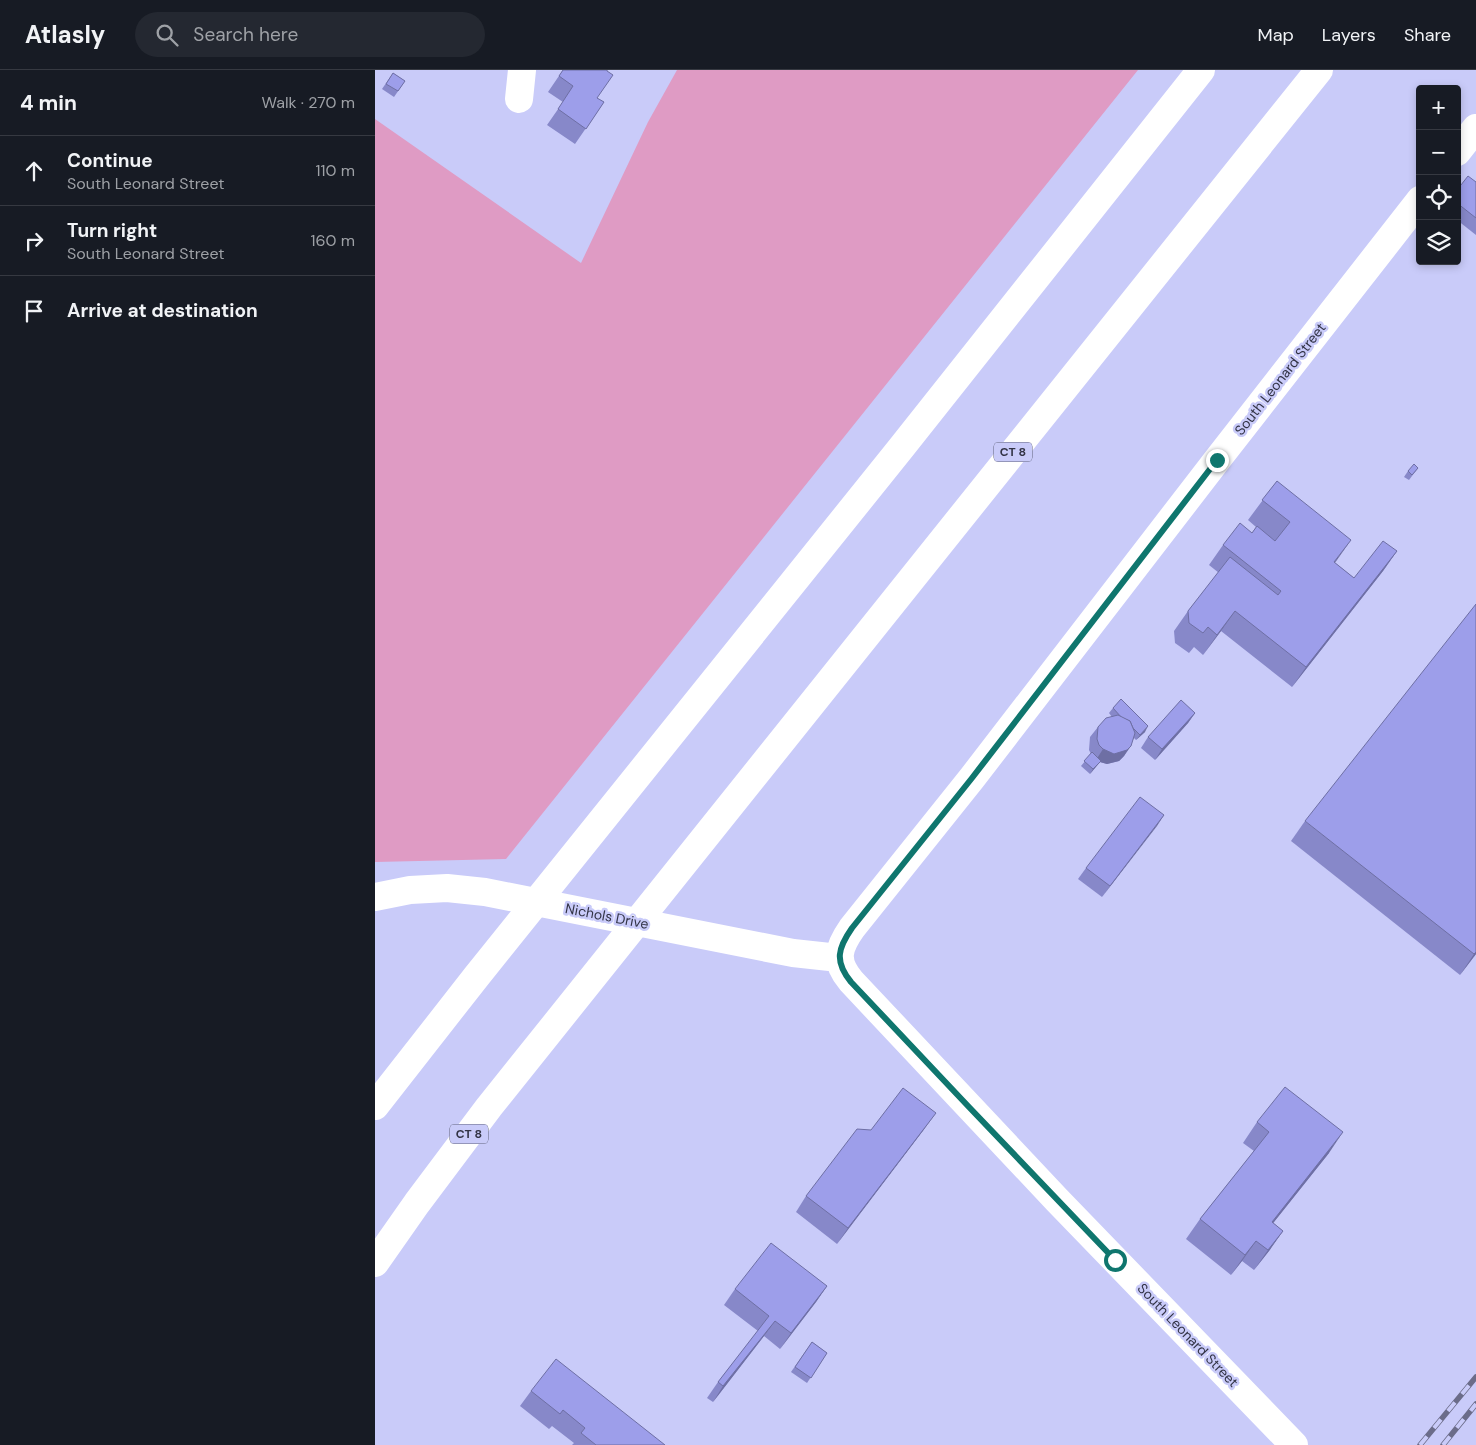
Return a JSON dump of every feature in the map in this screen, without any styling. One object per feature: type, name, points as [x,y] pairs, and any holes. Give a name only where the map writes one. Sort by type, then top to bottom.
[{"type":"main road","points":[[519,99],[522,70]]},
{"type":"main road","points":[[375,1106],[1201,70]]},
{"type":"main road","name":"CT 8","points":[[375,1263],[417,1203],[568,1008],[1319,70]]},
{"type":"main road","points":[[1461,147],[1476,128]]},
{"type":"main road","name":"South Leonard Street","points":[[1294,1445],[895,1029],[845,975],[839,958],[843,942],[852,928],[978,771],[1416,205]]},
{"type":"main road","name":"Nichols Drive","points":[[375,897],[410,890],[447,888],[485,892],[793,954],[839,958]]},
{"type":"shaded area","points":[[677,70],[1138,70],[506,859],[375,862],[375,119],[581,263],[648,122]]},
{"type":"building","points":[[563,70],[607,70],[613,75],[597,98],[604,102],[586,129],[558,109],[573,86],[559,76]]},
{"type":"building","points":[[393,73],[405,81],[398,91],[386,84]]},
{"type":"building","points":[[1468,176],[1476,182],[1476,218],[1461,206],[1461,185]]},
{"type":"building","points":[[1414,464],[1418,468],[1412,475],[1408,471]]},
{"type":"building","points":[[1277,481],[1351,540],[1334,562],[1354,578],[1383,541],[1397,551],[1306,667],[1235,611],[1217,635],[1208,627],[1203,633],[1189,623],[1188,611],[1230,557],[1278,595],[1281,591],[1223,545],[1240,523],[1252,533],[1257,526],[1275,541],[1290,522],[1262,500]]},
{"type":"building","points":[[1476,604],[1476,952],[1474,954],[1305,821]]},
{"type":"building","points":[[1121,699],[1148,726],[1140,735],[1133,728],[1130,721],[1122,718],[1113,708]]},
{"type":"building","points":[[1181,700],[1195,713],[1162,749],[1148,737]]},
{"type":"building","points":[[1118,715],[1130,721],[1135,733],[1131,746],[1127,750],[1114,754],[1099,745],[1097,739],[1098,727],[1106,718]]},
{"type":"building","points":[[1092,752],[1101,761],[1093,769],[1084,761]]},
{"type":"building","points":[[1140,797],[1164,815],[1110,886],[1086,868]]},
{"type":"building","points":[[1285,1087],[1343,1132],[1272,1222],[1283,1231],[1268,1250],[1256,1241],[1245,1255],[1200,1219],[1269,1132],[1257,1122]]},
{"type":"building","points":[[903,1088],[936,1113],[848,1228],[806,1196],[857,1129],[871,1130]]},
{"type":"building","points":[[771,1243],[827,1286],[791,1333],[775,1321],[723,1386],[718,1382],[769,1316],[735,1289]]},
{"type":"building","points":[[812,1342],[827,1353],[811,1378],[795,1367]]},
{"type":"building","points":[[556,1359],[665,1445],[596,1445],[581,1433],[585,1428],[563,1410],[560,1414],[531,1391]]},
{"type":"railway","points":[[1420,1445],[1476,1377]]},
{"type":"railway","points":[[1443,1445],[1476,1404]]},
{"type":"route","points":[[1115,1260],[851,982],[841,968],[839,955],[843,942],[852,928],[972,778],[1217,460]]}]
